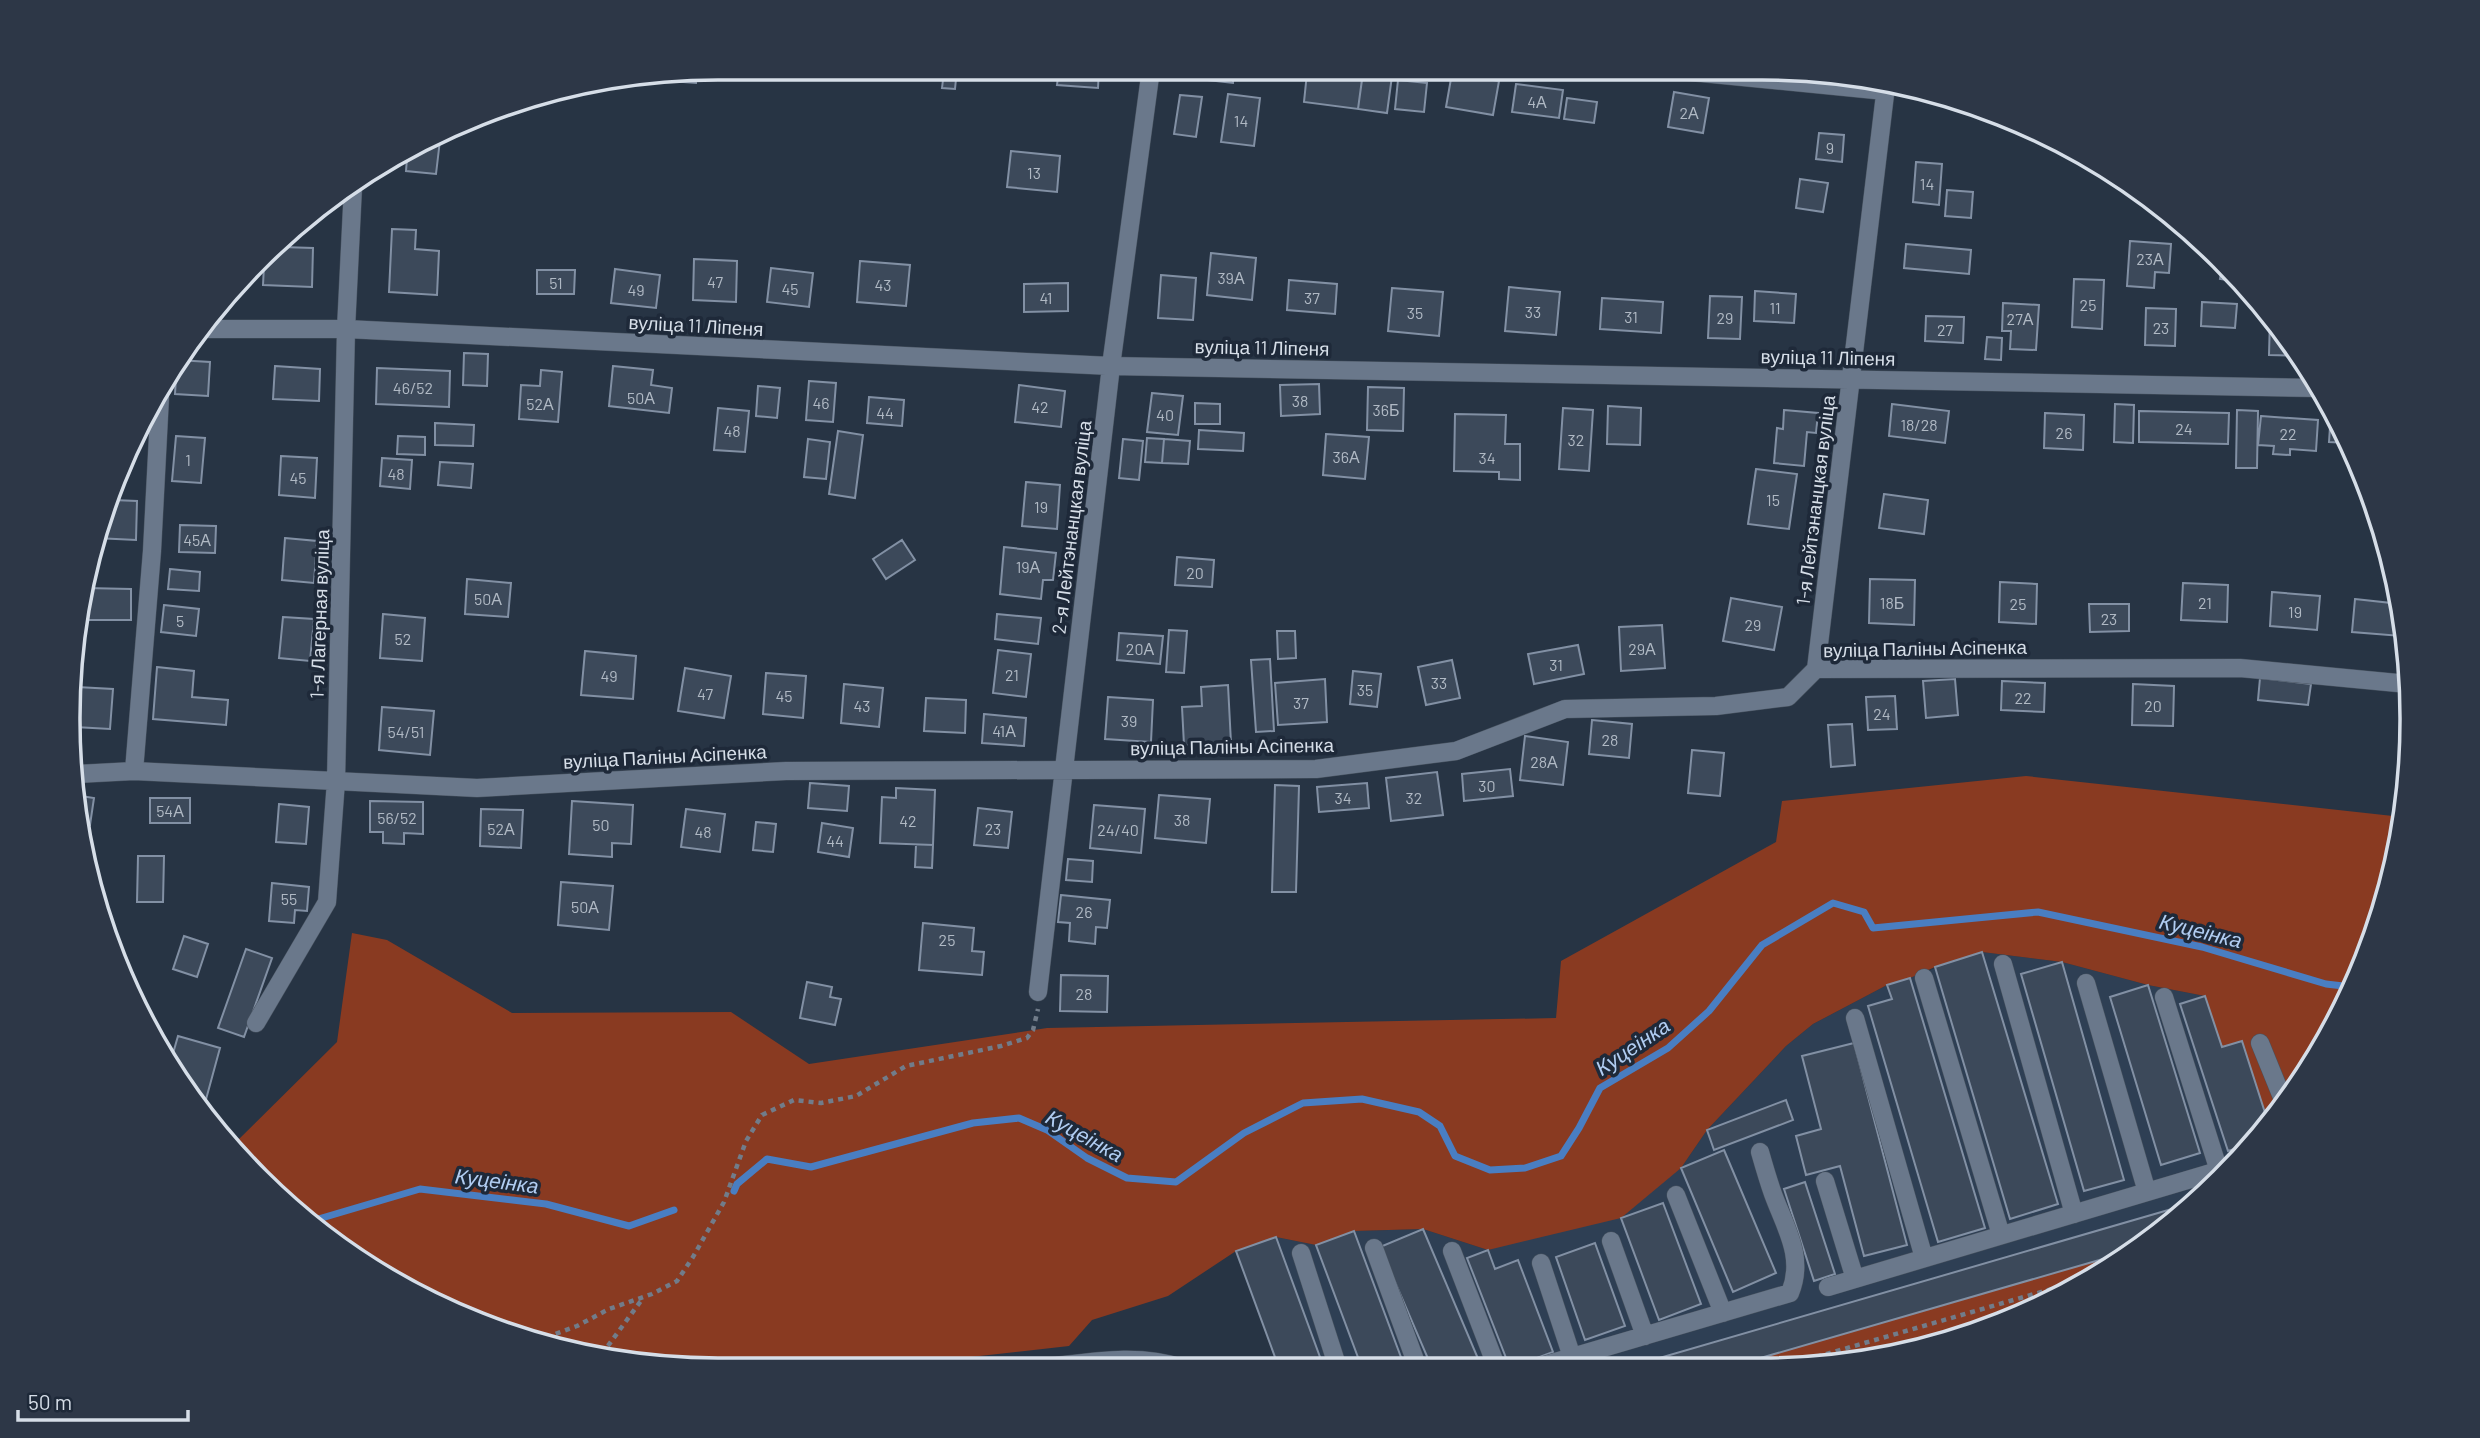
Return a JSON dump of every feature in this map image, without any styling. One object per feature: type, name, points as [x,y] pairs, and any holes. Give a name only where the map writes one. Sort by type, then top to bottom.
[{"type":"street","name":"2-я Лейтэнанцкая вуліца","points":[[1038,992],[1111,366],[1150,80]]},
{"type":"street","name":"1-я Лейтэнанцкая вуліца","points":[[1816,669],[1886,93]]},
{"type":"street","name":"1-я Лагерная вуліца","points":[[257,1023],[327,902],[336,781],[346,329],[353,196]]},
{"type":"street","name":"вуліца 11 Ліпеня","points":[[214,328],[346,329],[1111,366],[2306,387]]},
{"type":"street","points":[[134,771],[152,551],[159,413]]},
{"type":"street","name":"вуліца Паліны Асіпенка","points":[[83,774],[134,771],[477,788],[786,771],[1316,769],[1456,751],[1565,709],[1716,706],[1788,697],[1816,669],[2240,668],[2398,683]]},
{"type":"street","points":[[2003,964],[2074,1214]]},
{"type":"street","points":[[1924,978],[2001,1235]]},
{"type":"street","points":[[2086,983],[2147,1192]]},
{"type":"street","points":[[2164,997],[2222,1160]]},
{"type":"street","points":[[1855,1018],[1924,1258]]},
{"type":"street","points":[[2260,1043],[2280,1091]]},
{"type":"street","points":[[1570,1358],[1790,1293],[1796,1279],[1792,1239],[1760,1152]]},
{"type":"street","points":[[1828,1287],[2208,1174]]},
{"type":"street","points":[[1825,1181],[1855,1279]]},
{"type":"street","points":[[1676,1195],[1723,1313]]},
{"type":"street","points":[[1611,1241],[1645,1336]]},
{"type":"street","points":[[1374,1248],[1414,1358]]},
{"type":"street","points":[[1452,1251],[1493,1358]]},
{"type":"street","points":[[1300,1253],[1335,1358]]},
{"type":"street","points":[[1541,1263],[1573,1357]]},
{"type":"path","points":[[551,1335],[677,1281],[724,1202],[746,1141],[762,1115],[794,1100],[821,1103],[856,1096],[906,1066],[1027,1038],[1033,1030],[1040,1002],[1038,992]]},
{"type":"path","points":[[1828,1354],[2045,1291]]},
{"type":"path","points":[[606,1347],[643,1297]]},
{"type":"shaded area","points":[[2026,776],[2392,816],[2378,884],[2351,963],[2314,1038],[2265,1112],[2242,1041],[2222,1047],[2205,996],[2148,985],[2062,962],[1982,952],[1887,985],[1813,1024],[1786,1046],[1707,1130],[1681,1168],[1621,1218],[1488,1250],[1423,1229],[1354,1231],[1316,1245],[1276,1237],[1236,1251],[1168,1296],[1092,1320],[1069,1346],[961,1358],[719,1358],[636,1352],[554,1336],[514,1324],[437,1292],[364,1250],[298,1199],[239,1139],[337,1042],[352,933],[387,940],[512,1013],[731,1012],[809,1064],[1047,1028],[1556,1018],[1561,961],[1776,842],[1782,801]]},
{"type":"shaded area","points":[[1982,952],[2062,962],[2148,985],[2205,996],[2222,1047],[2242,1041],[2265,1112],[2241,1140],[2182,1199],[2150,1226],[2100,1260],[1761,1358],[1275,1358],[1237,1251],[1276,1237],[1316,1245],[1354,1231],[1423,1229],[1488,1250],[1681,1168],[1707,1130],[1786,1046],[1813,1024],[1887,985]]},
{"type":"shaded area","points":[[2100,1260],[2043,1292],[2005,1309],[1926,1336],[1844,1352],[1761,1358]]},
{"type":"building","points":[[943,80],[956,80],[955,89],[942,88]]},
{"type":"building","points":[[1058,80],[1098,80],[1098,88],[1057,85]]},
{"type":"building","points":[[1206,80],[1233,80],[1233,83]]},
{"type":"building","points":[[1306,80],[1362,80],[1358,109],[1304,102]]},
{"type":"building","points":[[1362,80],[1391,80],[1387,113],[1358,109]]},
{"type":"building","points":[[1398,80],[1427,83],[1424,112],[1395,109]]},
{"type":"building","points":[[1451,80],[1499,81],[1493,115],[1446,107]]},
{"type":"building","points":[[1516,84],[1563,90],[1559,118],[1512,112]]},
{"type":"building","points":[[1674,92],[1709,98],[1703,133],[1668,127]]},
{"type":"building","points":[[1228,94],[1260,98],[1254,146],[1221,142]]},
{"type":"building","points":[[1180,95],[1202,97],[1196,137],[1174,134]]},
{"type":"building","points":[[1567,98],[1597,102],[1594,123],[1564,119]]},
{"type":"building","points":[[1819,133],[1844,135],[1842,162],[1816,159]]},
{"type":"building","points":[[439,145],[436,174],[406,171],[407,162]]},
{"type":"building","points":[[1011,151],[1060,156],[1057,192],[1007,187]]},
{"type":"building","points":[[1916,162],[1942,164],[1939,205],[1913,202]]},
{"type":"building","points":[[1800,179],[1828,183],[1823,212],[1796,208]]},
{"type":"building","points":[[1947,190],[1973,192],[1971,218],[1945,216]]},
{"type":"building","points":[[392,229],[416,230],[415,249],[439,251],[437,295],[389,292]]},
{"type":"building","points":[[2130,241],[2171,244],[2169,273],[2155,272],[2154,288],[2127,286]]},
{"type":"building","points":[[1906,244],[1971,250],[1969,274],[1904,268]]},
{"type":"building","points":[[289,247],[313,248],[312,287],[263,285],[264,272]]},
{"type":"building","points":[[1211,253],[1256,258],[1252,300],[1207,295]]},
{"type":"building","points":[[694,259],[737,261],[736,302],[693,300]]},
{"type":"building","points":[[860,261],[910,265],[906,306],[857,302]]},
{"type":"building","points":[[771,268],[813,273],[809,307],[767,302]]},
{"type":"building","points":[[615,269],[660,275],[656,308],[611,303]]},
{"type":"building","points":[[537,270],[575,270],[574,294],[537,294]]},
{"type":"building","points":[[1161,275],[1196,278],[1193,320],[1158,318]]},
{"type":"building","points":[[2074,279],[2104,280],[2102,329],[2072,327]]},
{"type":"building","points":[[1289,280],[1337,284],[1335,314],[1287,310]]},
{"type":"building","points":[[1068,283],[1068,311],[1024,312],[1024,284]]},
{"type":"building","points":[[1509,287],[1560,292],[1556,335],[1505,331]]},
{"type":"building","points":[[1392,288],[1443,292],[1439,336],[1388,331]]},
{"type":"building","points":[[1755,291],[1796,294],[1794,323],[1754,321]]},
{"type":"building","points":[[1710,296],[1742,297],[1740,339],[1708,338]]},
{"type":"building","points":[[1602,298],[1663,302],[1661,333],[1600,329]]},
{"type":"building","points":[[2202,302],[2237,304],[2235,328],[2201,326]]},
{"type":"building","points":[[2003,303],[2039,305],[2036,350],[2010,349],[2011,331],[2002,331]]},
{"type":"building","points":[[2146,308],[2176,309],[2175,346],[2145,345]]},
{"type":"building","points":[[1926,316],[1964,317],[1963,343],[1925,341]]},
{"type":"building","points":[[2270,332],[2286,356],[2269,355]]},
{"type":"building","points":[[1987,337],[2002,338],[2001,360],[1985,359]]},
{"type":"building","points":[[464,353],[488,354],[487,386],[463,385]]},
{"type":"building","points":[[190,361],[210,362],[208,396],[175,394],[176,384]]},
{"type":"building","points":[[275,366],[320,369],[319,401],[273,399]]},
{"type":"building","points":[[613,366],[653,370],[651,385],[672,388],[669,413],[609,406]]},
{"type":"building","points":[[377,368],[450,371],[449,407],[376,404]]},
{"type":"building","points":[[541,370],[562,372],[558,422],[519,419],[521,385],[540,386]]},
{"type":"building","points":[[809,381],[836,383],[833,422],[806,420]]},
{"type":"building","points":[[1319,384],[1320,414],[1281,416],[1280,385]]},
{"type":"building","points":[[1019,385],[1065,391],[1061,427],[1015,422]]},
{"type":"building","points":[[758,386],[780,388],[777,418],[756,416]]},
{"type":"building","points":[[1368,387],[1404,388],[1403,431],[1367,430]]},
{"type":"building","points":[[1152,393],[1183,396],[1178,435],[1147,432]]},
{"type":"building","points":[[869,397],[904,400],[902,426],[867,423]]},
{"type":"building","points":[[1195,403],[1220,404],[1220,424],[1195,424]]},
{"type":"building","points":[[1892,404],[1949,411],[1945,443],[1889,436]]},
{"type":"building","points":[[2115,404],[2134,405],[2133,443],[2114,442]]},
{"type":"building","points":[[1608,406],[1641,408],[1640,445],[1607,444]]},
{"type":"building","points":[[718,408],[749,411],[745,452],[714,450]]},
{"type":"building","points":[[1563,408],[1593,410],[1589,471],[1559,469]]},
{"type":"building","points":[[1784,410],[1818,413],[1816,433],[1807,432],[1804,466],[1774,463],[1777,428],[1783,429]]},
{"type":"building","points":[[2237,410],[2258,411],[2257,468],[2236,468]]},
{"type":"building","points":[[2139,411],[2229,413],[2228,444],[2139,442]]},
{"type":"building","points":[[2045,413],[2084,415],[2083,450],[2044,448]]},
{"type":"building","points":[[1455,414],[1506,415],[1505,444],[1520,444],[1520,480],[1499,479],[1499,472],[1454,471]]},
{"type":"building","points":[[2261,416],[2318,420],[2316,451],[2290,449],[2290,455],[2273,454],[2274,446],[2258,445]]},
{"type":"building","points":[[435,423],[474,425],[473,446],[435,445]]},
{"type":"building","points":[[2330,429],[2336,442],[2329,442]]},
{"type":"building","points":[[1199,430],[1244,433],[1243,451],[1198,449]]},
{"type":"building","points":[[838,431],[863,435],[855,498],[829,494]]},
{"type":"building","points":[[1326,434],[1369,437],[1365,479],[1323,475]]},
{"type":"building","points":[[176,436],[205,438],[201,483],[172,481]]},
{"type":"building","points":[[398,436],[425,437],[425,455],[397,454]]},
{"type":"building","points":[[1147,438],[1164,439],[1162,463],[1145,462]]},
{"type":"building","points":[[808,439],[830,442],[826,479],[804,477]]},
{"type":"building","points":[[1123,439],[1143,441],[1139,480],[1119,478]]},
{"type":"building","points":[[1164,439],[1190,441],[1188,464],[1162,463]]},
{"type":"building","points":[[281,456],[317,458],[315,498],[279,495]]},
{"type":"building","points":[[382,458],[412,460],[410,489],[380,486]]},
{"type":"building","points":[[440,462],[473,464],[471,488],[438,485]]},
{"type":"building","points":[[1756,469],[1797,474],[1789,529],[1748,524]]},
{"type":"building","points":[[1026,482],[1060,485],[1057,529],[1022,526]]},
{"type":"building","points":[[1884,494],[1928,500],[1924,534],[1879,528]]},
{"type":"building","points":[[119,500],[137,501],[136,540],[107,539]]},
{"type":"building","points":[[180,525],[216,526],[215,553],[179,552]]},
{"type":"building","points":[[285,538],[317,541],[314,583],[282,580]]},
{"type":"building","points":[[902,540],[915,560],[886,579],[873,559]]},
{"type":"building","points":[[1004,547],[1056,553],[1053,580],[1043,580],[1041,599],[1000,594]]},
{"type":"building","points":[[1177,557],[1214,560],[1212,587],[1175,585]]},
{"type":"building","points":[[170,569],[200,572],[199,591],[168,589]]},
{"type":"building","points":[[467,579],[511,583],[508,617],[465,614]]},
{"type":"building","points":[[1870,579],[1915,580],[1914,625],[1869,623]]},
{"type":"building","points":[[2000,582],[2037,584],[2036,624],[1999,622]]},
{"type":"building","points":[[2183,583],[2228,585],[2227,622],[2181,620]]},
{"type":"building","points":[[94,588],[131,589],[131,620],[89,620]]},
{"type":"building","points":[[2272,592],[2320,596],[2317,630],[2270,626]]},
{"type":"building","points":[[1731,598],[1782,607],[1774,650],[1723,641]]},
{"type":"building","points":[[2355,599],[2388,603],[2394,635],[2352,632]]},
{"type":"building","points":[[2089,604],[2129,604],[2129,631],[2090,632]]},
{"type":"building","points":[[164,605],[199,609],[196,636],[161,632]]},
{"type":"building","points":[[383,614],[425,618],[422,661],[380,658]]},
{"type":"building","points":[[997,614],[1041,618],[1038,644],[995,639]]},
{"type":"building","points":[[283,617],[314,619],[310,661],[279,658]]},
{"type":"building","points":[[1662,625],[1665,668],[1621,671],[1619,627]]},
{"type":"building","points":[[1169,630],[1187,631],[1184,673],[1166,672]]},
{"type":"building","points":[[1277,631],[1295,631],[1296,658],[1278,659]]},
{"type":"building","points":[[1119,633],[1163,636],[1160,664],[1117,660]]},
{"type":"building","points":[[1578,645],[1584,674],[1534,684],[1528,654]]},
{"type":"building","points":[[998,650],[1031,654],[1026,697],[993,693]]},
{"type":"building","points":[[585,651],[636,656],[633,699],[581,695]]},
{"type":"building","points":[[1270,659],[1274,731],[1256,732],[1251,660]]},
{"type":"building","points":[[1452,660],[1460,698],[1426,705],[1418,667]]},
{"type":"building","points":[[157,667],[194,671],[192,697],[228,700],[226,725],[153,719]]},
{"type":"building","points":[[685,668],[731,676],[724,718],[678,711]]},
{"type":"building","points":[[1353,671],[1381,674],[1377,707],[1350,704]]},
{"type":"building","points":[[766,673],[806,676],[803,718],[763,714]]},
{"type":"building","points":[[2260,678],[2311,684],[2308,705],[2258,700]]},
{"type":"building","points":[[1325,679],[1327,722],[1278,725],[1275,683]]},
{"type":"building","points":[[1955,679],[1958,715],[1926,718],[1923,681]]},
{"type":"building","points":[[2002,681],[2045,683],[2044,712],[2001,710]]},
{"type":"building","points":[[844,684],[883,688],[879,727],[841,723]]},
{"type":"building","points":[[2133,684],[2174,686],[2173,726],[2132,725]]},
{"type":"building","points":[[1228,685],[1231,743],[1184,745],[1182,707],[1202,706],[1201,687]]},
{"type":"building","points":[[82,687],[113,689],[110,729],[80,727]]},
{"type":"building","points":[[1895,696],[1897,729],[1868,730],[1866,697]]},
{"type":"building","points":[[1108,697],[1153,700],[1151,742],[1105,739]]},
{"type":"building","points":[[926,698],[966,700],[965,733],[924,731]]},
{"type":"building","points":[[382,707],[434,711],[430,755],[379,750]]},
{"type":"building","points":[[984,714],[1026,718],[1024,746],[982,743]]},
{"type":"building","points":[[1592,720],[1632,724],[1629,758],[1589,754]]},
{"type":"building","points":[[1852,724],[1855,765],[1831,767],[1828,725]]},
{"type":"building","points":[[1525,736],[1568,742],[1563,785],[1520,780]]},
{"type":"building","points":[[1692,750],[1724,753],[1720,796],[1688,793]]},
{"type":"building","points":[[1510,769],[1513,796],[1464,801],[1462,774]]},
{"type":"building","points":[[1437,772],[1443,815],[1391,821],[1386,778]]},
{"type":"building","points":[[810,783],[849,786],[847,811],[808,808]]},
{"type":"building","points":[[1367,783],[1369,808],[1319,812],[1317,787]]},
{"type":"building","points":[[1275,785],[1299,786],[1296,892],[1272,892]]},
{"type":"building","points":[[896,788],[935,790],[933,845],[880,843],[882,797],[896,798]]},
{"type":"building","points":[[1159,795],[1210,799],[1206,843],[1155,838]]},
{"type":"building","points":[[85,797],[94,798],[90,825],[86,802]]},
{"type":"building","points":[[150,798],[190,798],[190,823],[150,823]]},
{"type":"building","points":[[370,801],[423,802],[423,834],[404,833],[404,844],[383,843],[383,832],[370,832]]},
{"type":"building","points":[[572,801],[633,805],[631,844],[612,843],[612,857],[569,854]]},
{"type":"building","points":[[279,804],[309,807],[306,844],[276,842]]},
{"type":"building","points":[[1094,805],[1145,809],[1141,853],[1090,848]]},
{"type":"building","points":[[978,808],[1012,812],[1008,848],[974,845]]},
{"type":"building","points":[[481,809],[523,810],[521,848],[480,846]]},
{"type":"building","points":[[686,809],[725,814],[720,852],[681,847]]},
{"type":"building","points":[[756,822],[776,824],[773,852],[753,850]]},
{"type":"building","points":[[822,823],[853,828],[849,857],[818,852]]},
{"type":"building","points":[[916,845],[933,845],[932,868],[915,867]]},
{"type":"building","points":[[138,856],[164,856],[163,902],[137,902]]},
{"type":"building","points":[[1068,859],[1093,861],[1092,882],[1066,880]]},
{"type":"building","points":[[561,882],[613,886],[609,930],[558,925]]},
{"type":"building","points":[[272,883],[309,887],[307,911],[295,910],[294,923],[269,921]]},
{"type":"building","points":[[1061,895],[1110,900],[1107,928],[1096,927],[1095,944],[1069,941],[1070,923],[1058,922]]},
{"type":"building","points":[[923,923],[974,928],[972,951],[984,952],[982,975],[919,970]]},
{"type":"building","points":[[184,936],[208,944],[197,977],[173,969]]},
{"type":"building","points":[[246,949],[272,958],[244,1037],[218,1028]]},
{"type":"building","points":[[1982,952],[2058,1204],[2010,1219],[1935,967]]},
{"type":"building","points":[[2062,962],[2124,1180],[2084,1191],[2021,974]]},
{"type":"building","points":[[1061,975],[1108,976],[1107,1012],[1060,1011]]},
{"type":"building","points":[[1910,978],[1985,1228],[1938,1242],[1868,1006],[1892,999],[1887,985]]},
{"type":"building","points":[[807,982],[832,987],[830,997],[841,999],[835,1025],[800,1018]]},
{"type":"building","points":[[2148,985],[2200,1153],[2161,1165],[2110,997]]},
{"type":"building","points":[[2205,996],[2222,1047],[2242,1041],[2265,1112],[2231,1150],[2228,1151],[2180,1004]]},
{"type":"building","points":[[178,1036],[220,1048],[206,1099],[188,1074],[174,1051]]},
{"type":"building","points":[[1854,1043],[1907,1245],[1864,1256],[1840,1166],[1806,1175],[1796,1136],[1821,1129],[1802,1056]]},
{"type":"building","points":[[1786,1100],[1793,1120],[1714,1150],[1707,1130]]},
{"type":"building","points":[[1724,1150],[1776,1273],[1733,1292],[1681,1168]]},
{"type":"building","points":[[1805,1182],[1835,1274],[1814,1281],[1784,1189]]},
{"type":"building","points":[[1663,1203],[1701,1304],[1659,1320],[1621,1218]]},
{"type":"building","points":[[2169,1210],[2100,1260],[1761,1358],[1659,1358]]},
{"type":"building","points":[[1423,1229],[1478,1358],[1428,1358],[1380,1247]]},
{"type":"building","points":[[1354,1231],[1401,1358],[1358,1358],[1316,1245]]},
{"type":"building","points":[[1276,1237],[1320,1358],[1275,1358],[1236,1251]]},
{"type":"building","points":[[1595,1243],[1625,1326],[1585,1340],[1556,1257]]},
{"type":"building","points":[[1488,1250],[1495,1269],[1518,1260],[1553,1352],[1537,1358],[1506,1358],[1467,1258]]},
{"type":"waterway","name":"Куцеінка","points":[[734,1191],[737,1184],[767,1159],[811,1167],[973,1123],[1019,1118],[1047,1130],[1087,1158],[1127,1178],[1176,1182],[1244,1133],[1303,1103],[1362,1099],[1419,1112],[1440,1126],[1455,1156],[1490,1170],[1525,1168],[1561,1156],[1600,1088],[1668,1048],[1709,1011],[1762,945],[1833,903],[1864,912],[1873,928],[2038,912],[2202,947],[2326,984],[2341,986]]},
{"type":"waterway","name":"Куцеінка","points":[[321,1218],[420,1189],[546,1204],[629,1226],[674,1210]]}]
